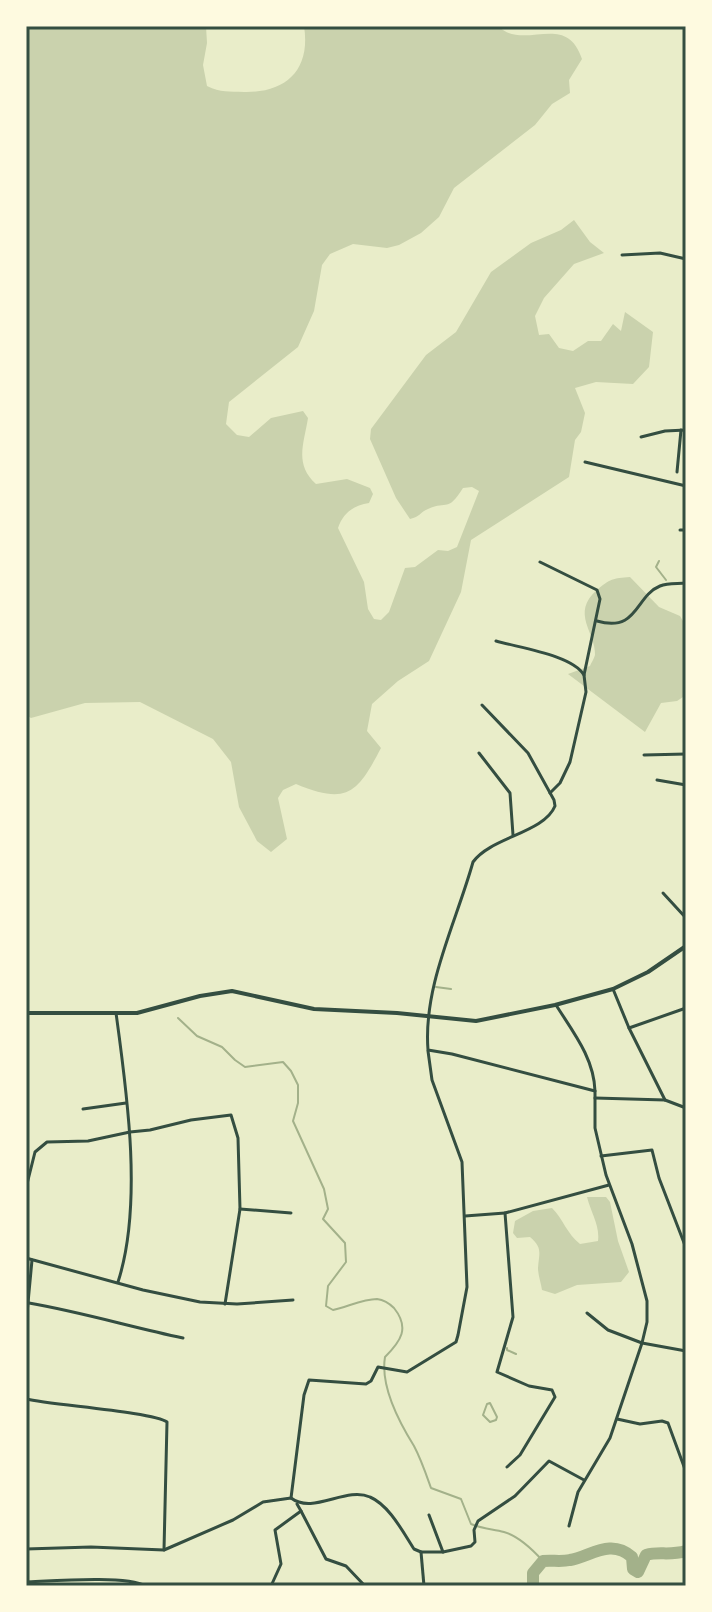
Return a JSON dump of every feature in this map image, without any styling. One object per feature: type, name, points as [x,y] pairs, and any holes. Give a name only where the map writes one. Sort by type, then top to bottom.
[{"type":"street","points":[[622,255],[660,253],[686,259]]},
{"type":"street","points":[[641,437],[683,430],[677,472]]},
{"type":"street","points":[[585,462],[686,486]]},
{"type":"street","points":[[680,530],[686,530]]},
{"type":"street","points":[[540,562],[598,591],[600,599],[584,675],[586,692],[570,762],[560,783],[550,793]]},
{"type":"street","points":[[596,620],[610,624],[621,622],[657,587],[686,583]]},
{"type":"street","points":[[496,641],[563,659],[578,667],[584,675]]},
{"type":"street","points":[[291,1498],[304,1395],[309,1380],[366,1384],[378,1367],[407,1372],[456,1342],[467,1287],[462,1162],[432,1080],[428,1017],[435,981],[473,862],[482,853],[550,815],[555,806],[528,753],[482,705]]},
{"type":"street","points":[[479,753],[510,793],[513,835]]},
{"type":"street","points":[[644,755],[686,754]]},
{"type":"street","points":[[657,780],[686,785]]},
{"type":"street","points":[[663,893],[686,918]]},
{"type":"street","points":[[26,1013],[137,1013],[232,991],[314,1009],[476,1021],[613,989],[648,972],[686,946]]},
{"type":"street","points":[[613,989],[665,1100]]},
{"type":"street","points":[[555,1005],[590,1063],[595,1091],[595,1128],[601,1156],[632,1244],[647,1301],[647,1322],[642,1343],[617,1419],[610,1438],[573,1504],[569,1526]]},
{"type":"street","points":[[629,1028],[686,1008]]},
{"type":"street","points":[[116,1013],[130,1132],[128,1241],[118,1282]]},
{"type":"street","points":[[428,1050],[595,1091]]},
{"type":"street","points":[[595,1098],[665,1100],[686,1108]]},
{"type":"street","points":[[83,1109],[126,1103]]},
{"type":"street","points":[[26,1188],[35,1152],[47,1142],[88,1141],[231,1115],[238,1138],[240,1209],[225,1304]]},
{"type":"street","points":[[601,1156],[652,1150],[659,1178],[686,1248]]},
{"type":"street","points":[[464,1216],[505,1213],[609,1185]]},
{"type":"street","points":[[240,1209],[291,1213]]},
{"type":"street","points":[[505,1213],[513,1317],[497,1372],[529,1386],[552,1390],[555,1397],[520,1455],[507,1467]]},
{"type":"street","points":[[26,1258],[169,1297],[225,1304],[293,1300]]},
{"type":"street","points":[[26,1324],[32,1260]]},
{"type":"street","points":[[29,1303],[183,1338]]},
{"type":"street","points":[[587,1313],[608,1330],[642,1343],[686,1351]]},
{"type":"street","points":[[26,1399],[157,1416],[167,1422],[164,1550]]},
{"type":"street","points":[[617,1419],[640,1424],[668,1423],[686,1472]]},
{"type":"street","points":[[297,1503],[366,1495],[378,1502],[414,1549],[443,1552],[471,1546],[475,1542],[474,1530],[478,1521],[515,1496],[549,1461],[584,1480]]},
{"type":"street","points":[[26,1549],[91,1547],[164,1550],[233,1520],[263,1502],[291,1498],[297,1503],[326,1559],[346,1566],[365,1586]]},
{"type":"street","points":[[271,1586],[281,1564],[275,1530],[301,1511]]},
{"type":"street","points":[[429,1515],[443,1552]]},
{"type":"street","points":[[421,1552],[424,1586]]},
{"type":"street","points":[[26,1582],[139,1582],[146,1586]]},
{"type":"green space","points":[[26,26],[206,26],[203,65],[207,86],[229,92],[272,88],[292,76],[303,55],[304,26],[498,26],[508,33],[520,35],[555,34],[566,37],[575,45],[582,59],[569,80],[570,93],[552,104],[535,125],[454,188],[439,217],[421,233],[387,248],[353,244],[330,254],[322,265],[314,311],[298,347],[229,402],[226,424],[237,435],[249,437],[271,418],[303,411],[308,418],[302,453],[309,476],[316,484],[347,479],[370,488],[373,494],[369,503],[350,511],[338,528],[364,582],[368,609],[374,619],[381,620],[389,612],[405,568],[415,567],[438,550],[448,551],[457,547],[479,491],[472,487],[463,488],[450,503],[428,509],[410,519],[396,498],[370,439],[371,429],[426,355],[456,332],[491,272],[531,243],[561,230],[574,220],[590,242],[604,253],[574,264],[544,298],[535,316],[539,335],[549,334],[559,348],[573,351],[588,341],[601,341],[613,324],[621,331],[625,312],[653,332],[649,367],[633,384],[596,382],[575,388],[585,413],[581,432],[575,440],[569,477],[471,540],[461,592],[429,661],[398,681],[372,704],[367,731],[381,748],[365,776],[349,791],[339,794],[327,794],[296,784],[283,790],[278,798],[287,839],[271,852],[257,841],[239,807],[231,762],[213,739],[140,702],[85,703],[31,718],[26,715]]},
{"type":"green space","points":[[630,577],[659,607],[680,616],[686,626],[686,695],[677,701],[661,703],[645,732],[568,674],[590,666],[595,655],[585,615],[589,598],[609,581]]},
{"type":"green space","points":[[587,1197],[606,1197],[610,1202],[618,1241],[629,1272],[621,1282],[577,1285],[555,1294],[542,1290],[538,1271],[539,1248],[530,1237],[517,1238],[513,1233],[515,1221],[533,1211],[552,1208],[580,1244],[598,1241]]},
{"type":"waterway","points":[[659,561],[656,567],[666,580]]},
{"type":"waterway","points":[[436,987],[451,989]]},
{"type":"waterway","points":[[178,1018],[197,1036],[222,1047],[245,1067],[283,1062],[291,1071],[298,1085],[298,1103],[293,1121],[324,1189],[328,1209],[323,1219],[345,1243],[346,1262],[328,1286],[326,1306],[333,1310],[377,1299],[394,1308],[402,1322],[402,1334],[385,1357],[385,1380],[392,1404],[419,1456],[431,1488],[461,1499],[471,1524],[515,1537],[543,1561]]},
{"type":"waterway","points":[[507,1348],[516,1354]]},
{"type":"waterway","points":[[490,1403],[497,1417],[490,1422],[483,1415],[490,1403]]},
{"type":"waterway","points":[[533,1586],[533,1573],[543,1561],[567,1561],[601,1550],[616,1549],[632,1557],[633,1569],[638,1572],[646,1555],[686,1551]]}]
